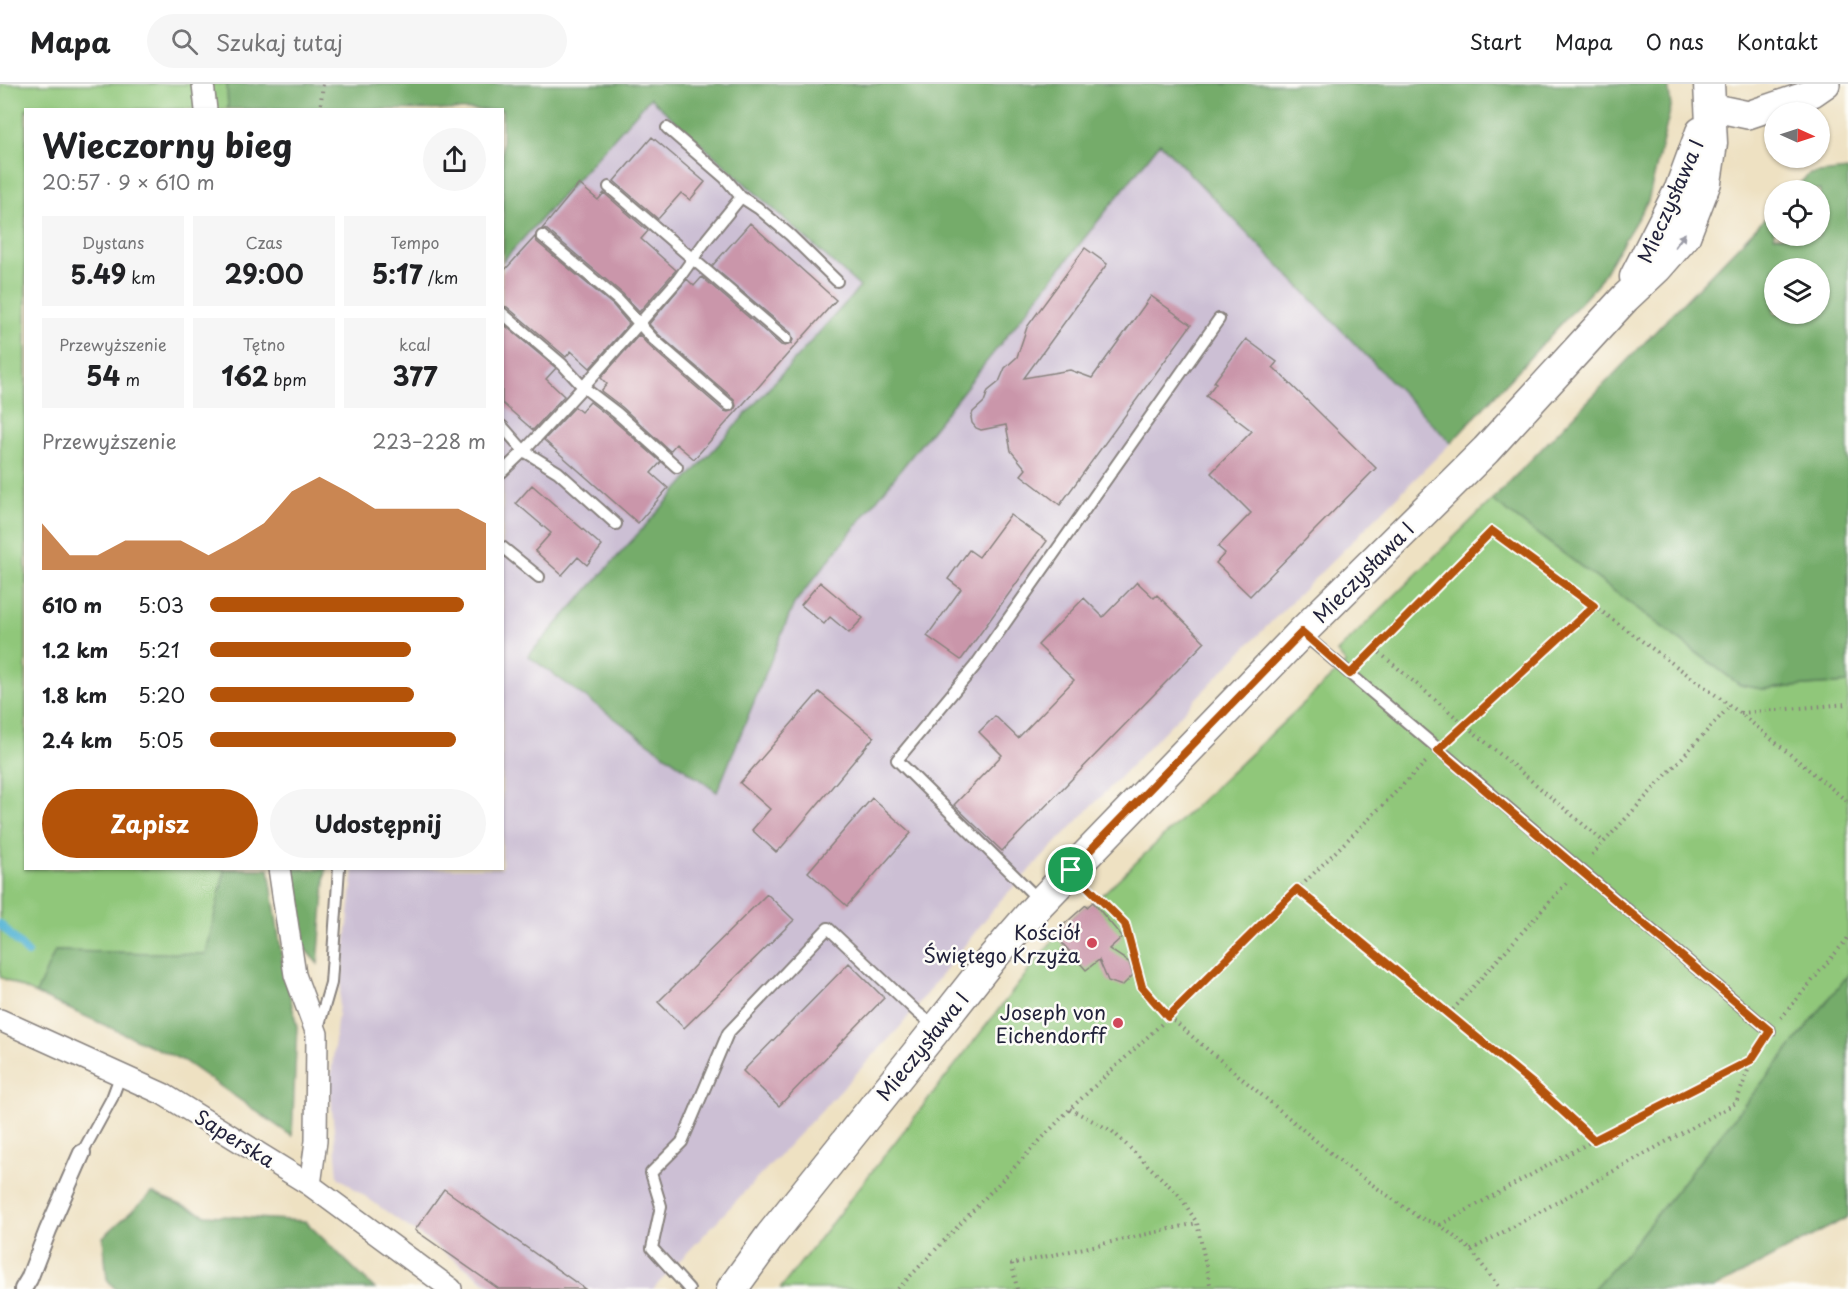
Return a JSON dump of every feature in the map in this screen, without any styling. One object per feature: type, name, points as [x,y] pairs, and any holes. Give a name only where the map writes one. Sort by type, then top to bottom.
[{"type":"main road","name":"Mieczysława I","points":[[732,1289],[771,1235],[993,957],[1041,902],[1302,632],[1486,450],[1625,298],[1680,189],[1709,95]]},
{"type":"street","points":[[203,84],[206,108]]},
{"type":"street","points":[[1709,95],[1748,116],[1813,93],[1826,84]]},
{"type":"street","points":[[279,870],[295,975],[317,1034],[316,1141],[310,1185]]},
{"type":"street","name":"Saperska","points":[[0,1020],[163,1094],[310,1185],[451,1289]]},
{"type":"street","points":[[23,1289],[29,1280],[82,1153]]},
{"type":"lane","points":[[667,128],[724,178],[741,197],[790,235],[837,281]]},
{"type":"lane","points":[[609,187],[786,339]]},
{"type":"lane","points":[[504,470],[583,387],[677,282],[741,197]]},
{"type":"lane","points":[[542,236],[618,300],[653,339],[729,405]]},
{"type":"lane","points":[[504,315],[562,364],[583,387],[617,413],[677,467]]},
{"type":"lane","points":[[1041,902],[897,760],[975,666],[1219,319]]},
{"type":"lane","points":[[504,428],[524,451],[558,472],[616,524]]},
{"type":"lane","points":[[504,549],[539,577]]},
{"type":"lane","points":[[1302,632],[1770,1031]]},
{"type":"lane","points":[[317,1034],[331,983],[339,870]]},
{"type":"lane","points":[[690,1289],[652,1248],[660,1206],[651,1173],[682,1142],[728,1033],[828,928],[937,1028]]},
{"type":"lane","points":[[82,1153],[112,1098],[121,1074]]},
{"type":"path","points":[[320,108],[323,84]]},
{"type":"path","points":[[1350,674],[1492,531],[1740,713],[1848,802]]},
{"type":"path","points":[[898,1289],[1070,1109],[1168,1017],[1438,750],[1594,606]]},
{"type":"path","points":[[1375,649],[1604,842]]},
{"type":"path","points":[[1740,713],[1848,704]]},
{"type":"path","points":[[1071,870],[1125,924],[1142,987],[1168,1017],[1346,1166],[1418,1217],[1440,1225],[1471,1250],[1500,1289]]},
{"type":"path","points":[[1297,889],[1532,1083],[1594,1140]]},
{"type":"path","points":[[1471,1250],[1736,1103],[1751,1060],[1770,1031],[1848,938]]},
{"type":"path","points":[[1440,1225],[1594,1140],[1751,1060]]},
{"type":"path","points":[[1070,1109],[1112,1131],[1180,1196],[1197,1223],[1211,1289]]},
{"type":"path","points":[[1017,1289],[1012,1264],[1197,1223]]},
{"type":"shaded area","points":[[650,98],[860,287],[528,656],[717,792],[794,604],[1160,143],[1451,443],[1242,651],[999,902],[900,1027],[653,1289],[495,1289],[338,1177],[330,1085],[354,870],[504,870],[504,260]]},
{"type":"green space","points":[[0,84],[227,84],[228,108],[24,108],[24,870],[225,870],[206,954],[55,951],[36,994],[0,977]]},
{"type":"green space","points":[[227,84],[1668,84],[1671,107],[1648,201],[1597,285],[1451,443],[1160,143],[794,604],[717,792],[528,656],[860,287],[650,98],[504,260],[504,108],[228,108]]},
{"type":"green space","points":[[1848,170],[1848,683],[1762,689],[1740,685],[1492,500],[1764,219],[1764,246],[1830,246],[1830,180],[1803,180],[1809,174]]},
{"type":"green space","points":[[1492,500],[1740,685],[1763,689],[1848,683],[1848,975],[1627,1252],[1593,1289],[780,1289],[1060,931],[1059,929],[1106,891],[1346,663],[1337,652]]},
{"type":"green space","points":[[225,870],[269,870],[283,965],[297,1027],[292,1136],[184,1061],[36,994],[55,951],[206,954]]},
{"type":"green space","points":[[292,870],[326,870],[318,964],[303,947]]},
{"type":"green space","points":[[1848,975],[1848,1217],[1713,1289],[1593,1289],[1627,1252]]},
{"type":"green space","points":[[152,1193],[206,1215],[305,1221],[375,1289],[115,1289],[107,1279],[103,1237]]},
{"type":"building","points":[[652,137],[705,182],[690,200],[681,193],[658,219],[614,181]]},
{"type":"building","points":[[579,184],[598,200],[604,193],[648,231],[641,239],[676,270],[639,312],[623,294],[547,230],[542,229]]},
{"type":"building","points":[[750,223],[836,300],[694,459],[676,444],[670,451],[601,391],[607,384],[601,378],[639,335],[724,411],[734,410],[736,406],[734,399],[649,324],[687,279],[694,286],[702,277],[781,345],[791,344],[793,340],[791,333],[712,266]]},
{"type":"building","points":[[535,237],[537,242],[613,305],[629,324],[590,368],[571,351],[566,357],[504,306],[504,271]]},
{"type":"building","points":[[1085,248],[1107,264],[1024,378],[1070,370],[1092,378],[1151,296],[1191,325],[1060,505],[1021,475],[1026,469],[1011,451],[1006,425],[981,430],[972,423],[971,417],[984,402],[988,391],[999,382],[1005,368],[1017,357],[1027,327]]},
{"type":"building","points":[[504,325],[556,368],[546,379],[564,396],[533,430],[504,405]]},
{"type":"building","points":[[1246,339],[1277,362],[1273,367],[1376,468],[1250,596],[1216,563],[1225,553],[1218,547],[1251,513],[1211,473],[1252,431],[1206,396]]},
{"type":"building","points":[[590,402],[661,462],[651,473],[668,488],[638,523],[544,440],[575,407],[581,412]]},
{"type":"building","points":[[532,485],[602,546],[587,565],[578,557],[562,575],[535,551],[551,533],[516,503]]},
{"type":"building","points":[[1010,515],[1047,541],[961,660],[927,636],[961,589],[948,579],[969,550],[979,557]]},
{"type":"building","points":[[820,582],[863,618],[849,633],[830,617],[824,624],[801,605]]},
{"type":"building","points":[[1137,582],[1154,598],[1157,595],[1205,642],[1002,851],[954,805],[1002,755],[979,732],[995,716],[1018,738],[1074,680],[1038,645],[1084,598],[1103,617]]},
{"type":"building","points":[[819,692],[874,737],[776,852],[752,830],[770,809],[740,783]]},
{"type":"building","points":[[872,798],[911,833],[847,906],[808,872]]},
{"type":"building","points":[[767,894],[794,920],[684,1028],[658,1002]]},
{"type":"building","name":"Kościół Świętego Krzyża","points":[[1093,902],[1122,937],[1109,949],[1129,962],[1133,975],[1122,986],[1108,981],[1099,960],[1086,970],[1055,935],[1086,905],[1087,907]]},
{"type":"building","points":[[849,963],[884,998],[779,1106],[743,1071]]},
{"type":"building","points":[[444,1189],[585,1289],[499,1289],[415,1230]]},
{"type":"waterway","points":[[0,924],[28,953]]},
{"type":"place","name":"Kościół Świętego Krzyża","points":[[1092,943]]},
{"type":"place","name":"Joseph von Eichendorff","points":[[1118,1023]]},
{"type":"route","points":[[1492,531],[1594,606],[1438,750],[1770,1031],[1751,1060],[1594,1140],[1532,1083],[1297,889],[1168,1017],[1142,987],[1125,924],[1071,870],[1302,632],[1350,674],[1492,531]]}]
